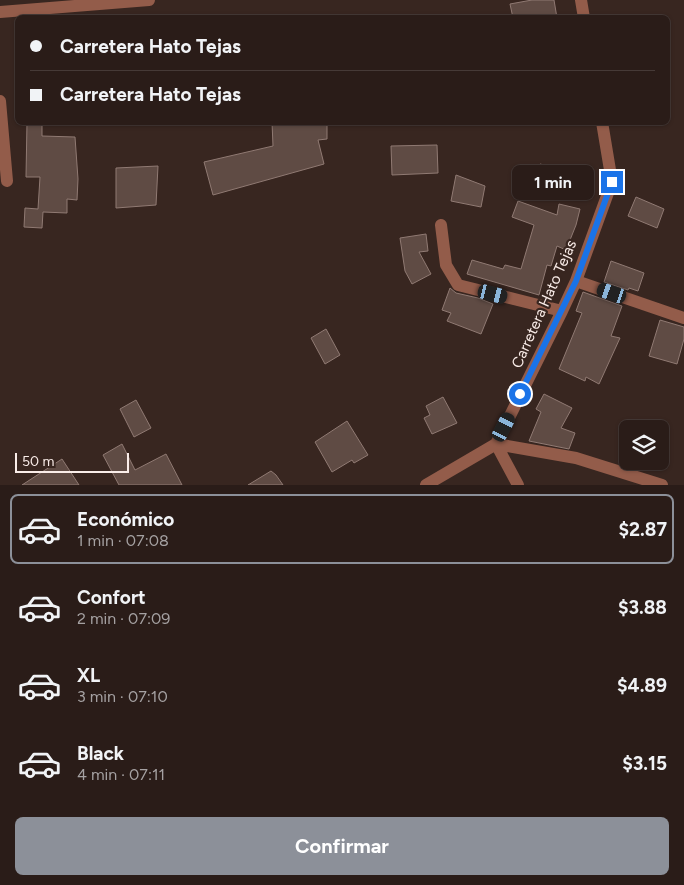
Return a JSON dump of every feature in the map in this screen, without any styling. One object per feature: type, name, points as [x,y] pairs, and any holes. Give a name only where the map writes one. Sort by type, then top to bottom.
[{"type":"street","points":[[0,12],[149,0]]},
{"type":"street","points":[[582,0],[584,15]]},
{"type":"street","points":[[0,101],[7,181]]},
{"type":"street","name":"Carretera Hato Tejas","points":[[496,444],[576,281],[612,182],[602,125]]},
{"type":"street","points":[[441,225],[446,265],[458,285],[562,311]]},
{"type":"street","points":[[576,281],[684,318]]},
{"type":"street","points":[[496,444],[518,485]]},
{"type":"street","points":[[426,485],[496,444],[576,458],[662,485]]},
{"type":"building","points":[[532,0],[554,0],[556,15],[512,15],[510,4]]},
{"type":"building","points":[[27,125],[42,125],[42,136],[75,137],[78,179],[77,200],[67,199],[67,213],[43,212],[42,228],[24,227],[25,208],[38,209],[40,177],[26,177]]},
{"type":"building","points":[[272,125],[327,125],[327,139],[318,140],[324,164],[213,195],[204,162],[273,146]]},
{"type":"building","points":[[437,145],[438,173],[392,175],[391,146]]},
{"type":"building","points":[[540,164],[571,172],[566,191],[535,183]]},
{"type":"building","points":[[158,166],[156,205],[116,208],[116,168]]},
{"type":"building","points":[[456,175],[485,186],[481,207],[451,201]]},
{"type":"building","points":[[636,197],[664,209],[657,228],[628,216]]},
{"type":"building","points":[[518,201],[557,215],[559,204],[580,209],[566,250],[557,246],[551,266],[547,265],[539,295],[467,274],[472,260],[503,269],[505,265],[521,269],[534,225],[512,217]]},
{"type":"building","points":[[426,234],[428,251],[419,252],[431,274],[412,284],[405,271],[400,238]]},
{"type":"building","points":[[611,261],[644,273],[638,291],[629,288],[628,290],[604,282]]},
{"type":"building","points":[[450,288],[456,293],[493,304],[481,334],[447,321],[451,313],[442,310]]},
{"type":"building","points":[[583,292],[622,306],[611,336],[620,338],[599,384],[586,377],[585,381],[559,369],[582,313],[576,311]]},
{"type":"building","points":[[660,320],[684,327],[684,339],[677,364],[649,356]]},
{"type":"building","points":[[326,329],[340,355],[325,364],[311,338]]},
{"type":"building","points":[[544,394],[572,408],[561,428],[575,433],[569,449],[529,441],[541,412],[536,409]]},
{"type":"building","points":[[443,397],[457,423],[432,434],[424,418],[430,415],[426,406]]},
{"type":"building","points":[[136,400],[151,428],[134,437],[120,409]]},
{"type":"building","points":[[347,421],[368,455],[354,463],[352,460],[332,472],[315,442]]},
{"type":"building","points":[[122,444],[135,470],[166,454],[182,485],[119,485],[103,455]]},
{"type":"building","points":[[62,459],[79,485],[22,485]]},
{"type":"building","points":[[271,471],[283,485],[248,485]]},
{"type":"route","points":[[520,394],[576,281],[612,182]]}]
